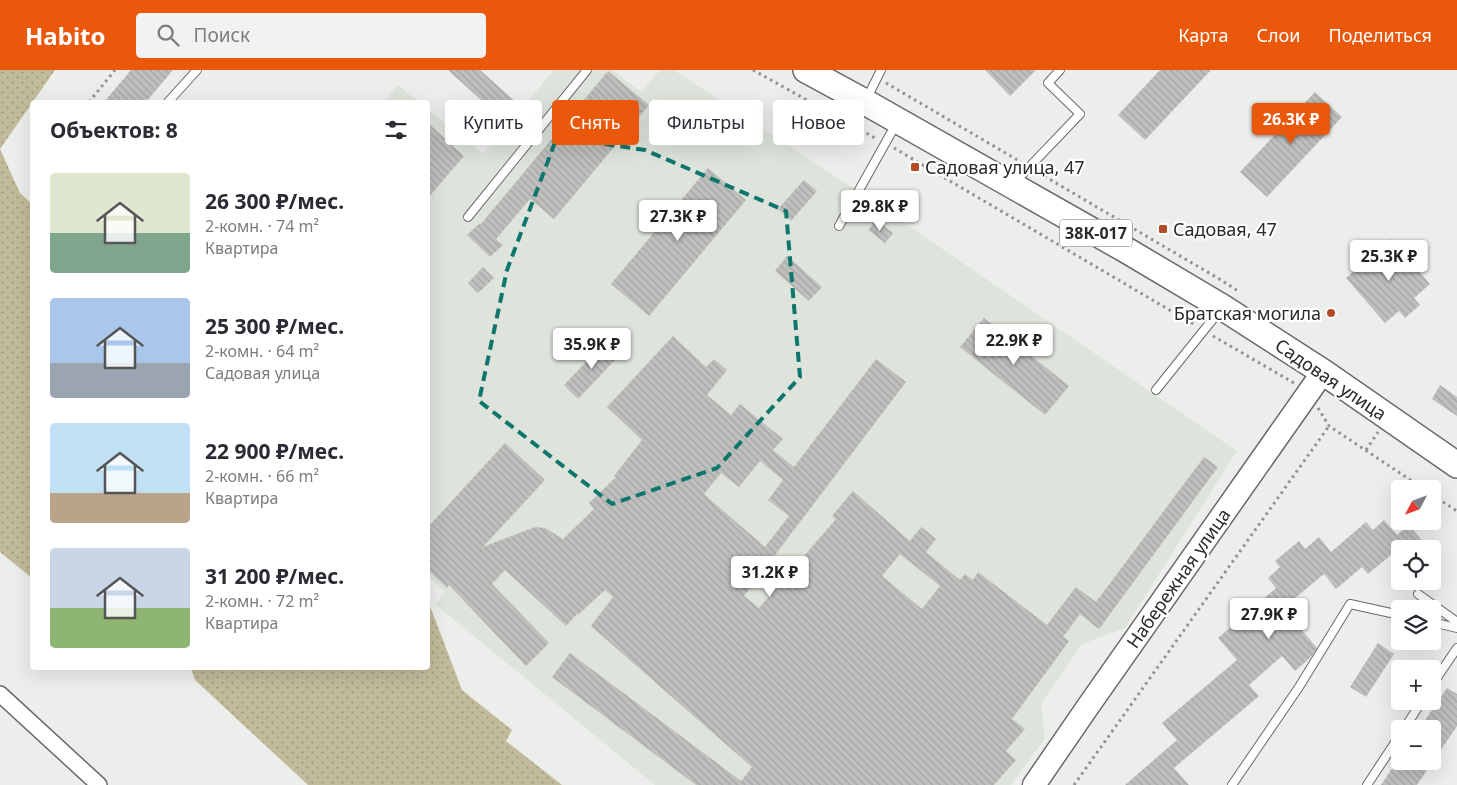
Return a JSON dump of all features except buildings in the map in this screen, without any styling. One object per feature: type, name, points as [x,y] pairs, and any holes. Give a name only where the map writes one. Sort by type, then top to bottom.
[{"type":"main road","name":"38К-017","points":[[806,70],[865,102]]},
{"type":"main road","name":"Садовая улица","points":[[865,102],[1126,250],[1222,307],[1323,372],[1457,465]]},
{"type":"main road","name":"Набережная улица","points":[[1034,785],[1323,372]]},
{"type":"street","points":[[0,694],[99,785]]},
{"type":"lane","points":[[170,100],[197,70]]},
{"type":"lane","points":[[468,217],[587,70]]},
{"type":"lane","points":[[865,102],[881,70]]},
{"type":"lane","points":[[1012,185],[1080,114],[1048,83],[1060,70]]},
{"type":"lane","points":[[839,226],[898,120]]},
{"type":"lane","points":[[1156,390],[1222,307]]},
{"type":"lane","points":[[1418,594],[1457,622]]},
{"type":"lane","points":[[1232,785],[1299,687],[1350,604],[1391,613]]},
{"type":"lane","points":[[1441,624],[1457,628]]},
{"type":"lane","points":[[1441,672],[1457,648]]},
{"type":"lane","points":[[1367,785],[1391,749]]},
{"type":"path","points":[[91,100],[115,70]]},
{"type":"path","points":[[753,70],[885,143],[1309,392],[1329,426],[1410,480]]},
{"type":"path","points":[[1074,785],[1329,426]]},
{"type":"path","points":[[1441,501],[1457,511]]},
{"type":"highlighted area","points":[[557,137],[645,150],[786,211],[800,377],[717,468],[612,504],[479,401],[507,270]]},
{"type":"shaded area","points":[[0,70],[55,70],[34,100],[30,100],[30,106],[0,149]]},
{"type":"shaded area","points":[[554,70],[613,70],[641,92],[660,70],[674,70],[719,100],[649,100],[649,145],[763,145],[763,129],[773,135],[773,145],[788,145],[1237,451],[1125,628],[1082,644],[1041,704],[1045,738],[1011,785],[655,785],[435,604],[445,593],[430,578],[430,111],[445,123],[445,145],[472,145],[483,154],[491,145],[542,145],[542,100],[529,100]]},
{"type":"shaded area","points":[[398,85],[417,100],[386,100]]},
{"type":"shaded area","points":[[0,149],[20,193],[30,202],[30,576],[0,552]]},
{"type":"shaded area","points":[[430,606],[462,690],[512,730],[506,741],[562,785],[308,785],[195,680],[192,670],[430,670]]},
{"type":"place","name":"Садовая улица, 47","points":[[915,167]]},
{"type":"place","name":"Садовая, 47","points":[[1163,229]]},
{"type":"place","name":"Братская могила","points":[[1331,313]]}]
